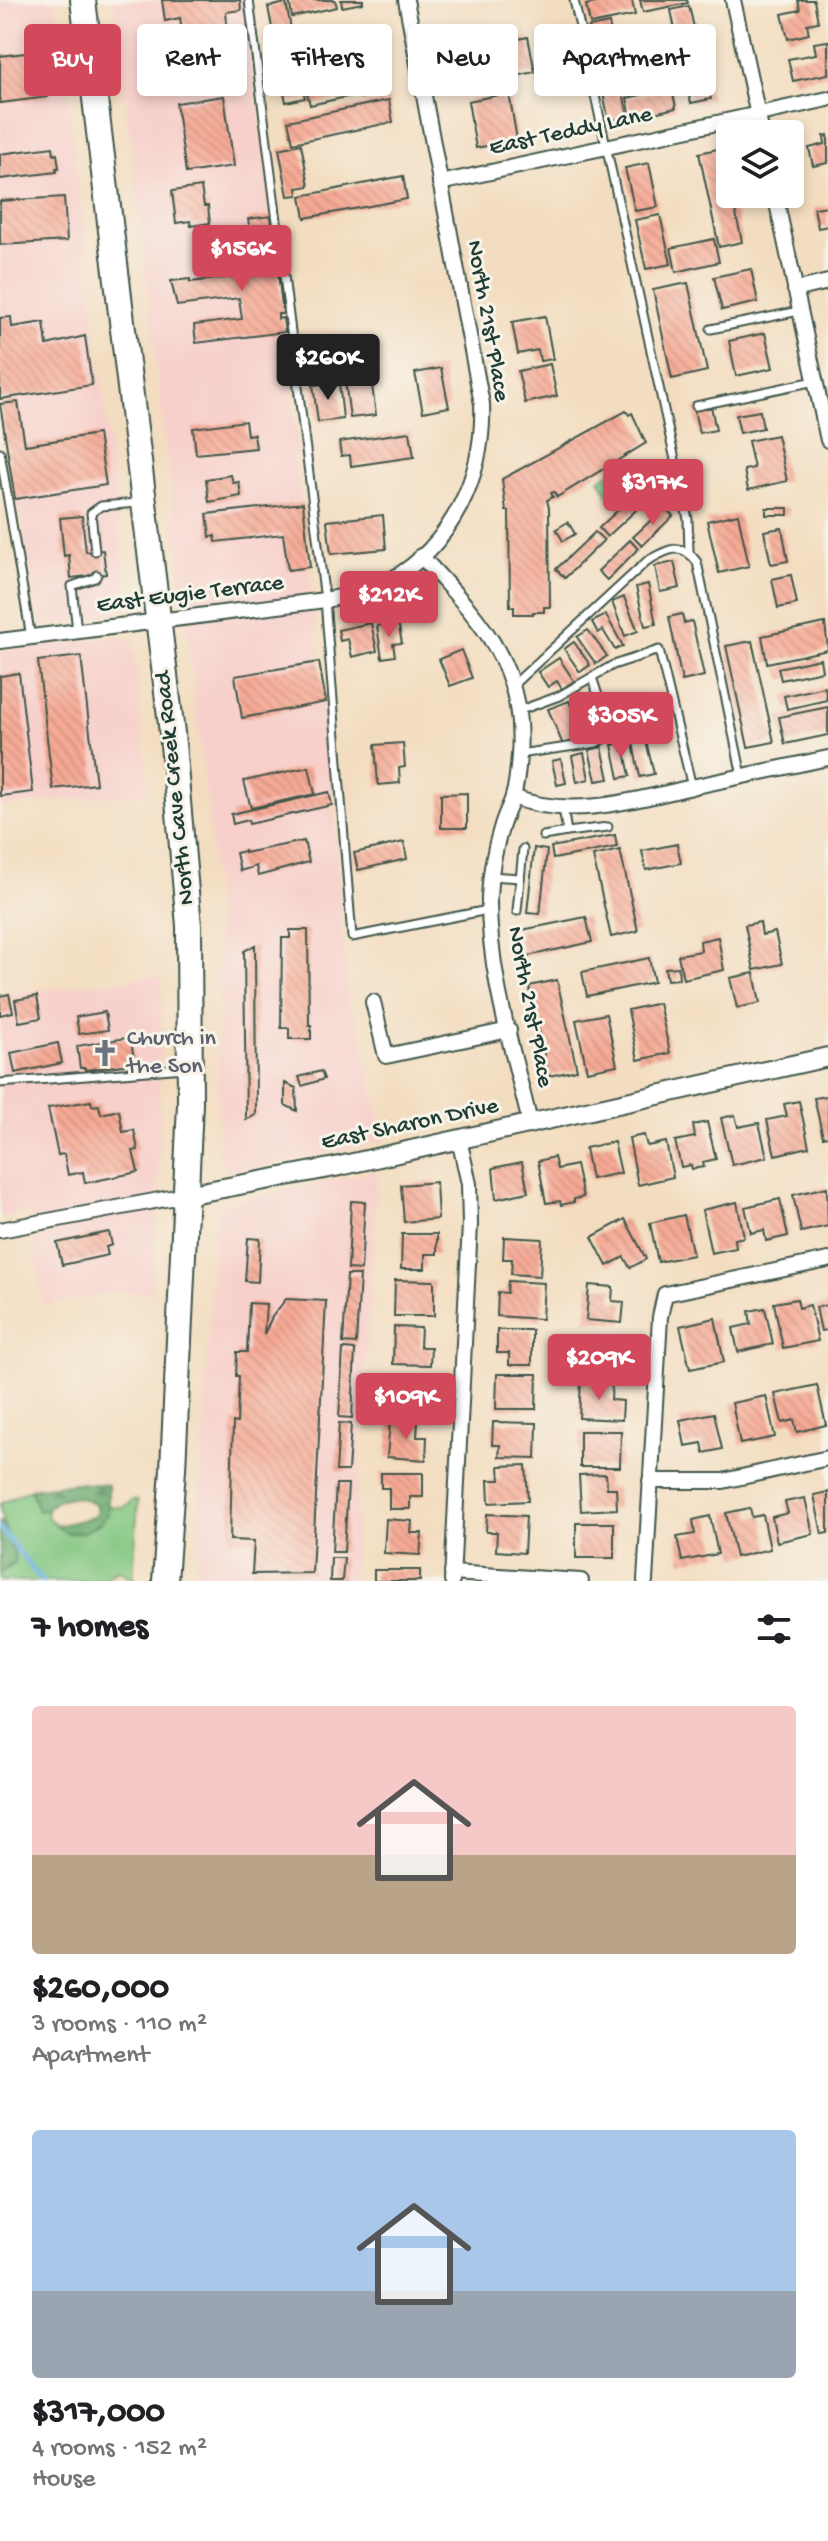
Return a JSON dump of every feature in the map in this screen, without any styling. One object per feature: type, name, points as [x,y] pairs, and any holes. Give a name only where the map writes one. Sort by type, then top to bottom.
[{"type":"main road","name":"North Cave Creek Road","points":[[83,0],[172,733],[187,900],[190,1068],[186,1195],[165,1581]]},
{"type":"street","name":"North 21st Place","points":[[406,0],[482,404],[479,459],[469,487],[449,526],[421,556],[491,637],[506,665],[518,711],[521,727],[513,797],[502,823],[491,876],[489,909],[497,980],[530,1123]]},
{"type":"street","points":[[733,0],[759,120]]},
{"type":"street","name":"East Teddy Lane","points":[[440,183],[828,99]]},
{"type":"street","points":[[778,208],[828,440]]},
{"type":"street","points":[[795,290],[828,282]]},
{"type":"street","name":"East Eugie Terrace","points":[[0,641],[362,593],[390,581],[421,556]]},
{"type":"street","points":[[513,797],[532,804],[563,808],[611,804],[828,758]]},
{"type":"street","points":[[373,1002],[386,1056],[509,1030]]},
{"type":"street","name":"East Sharon Drive","points":[[0,1230],[335,1167],[828,1057]]},
{"type":"street","points":[[459,1139],[469,1184],[470,1224],[452,1577],[581,1581]]},
{"type":"street","points":[[645,1581],[660,1317],[665,1294],[828,1260]]},
{"type":"street","points":[[650,1481],[723,1481],[828,1458]]},
{"type":"lane","points":[[249,0],[325,600],[352,937],[489,909]]},
{"type":"lane","points":[[574,0],[688,519],[689,551],[697,562],[742,776]]},
{"type":"lane","points":[[711,329],[799,311]]},
{"type":"lane","points":[[696,406],[815,381]]},
{"type":"lane","points":[[0,452],[31,638]]},
{"type":"lane","points":[[95,551],[91,513],[101,506],[144,502]]},
{"type":"lane","points":[[512,686],[647,561],[680,548],[689,551]]},
{"type":"lane","points":[[77,631],[72,586],[97,575]]},
{"type":"lane","points":[[518,711],[559,696],[613,665],[659,650],[692,787]]},
{"type":"lane","points":[[519,754],[596,743],[611,735],[592,677]]},
{"type":"lane","points":[[563,808],[567,832]]},
{"type":"lane","points":[[543,836],[608,827]]},
{"type":"lane","points":[[517,911],[523,849]]},
{"type":"lane","points":[[491,876],[520,878]]},
{"type":"lane","points":[[0,1083],[190,1068]]},
{"type":"shaded area","points":[[0,0],[56,0],[59,24],[24,24],[24,96],[68,96],[128,600],[126,608],[114,614],[41,626],[0,406]]},
{"type":"shaded area","points":[[114,0],[244,0],[282,295],[299,457],[295,458],[326,704],[348,1005],[356,1013],[384,1141],[238,1172],[224,1168],[218,1157],[218,951],[209,819],[121,60],[121,24],[117,24]]},
{"type":"shaded area","points":[[123,636],[131,639],[133,645],[149,792],[0,807],[0,651]]},
{"type":"shaded area","points":[[162,976],[159,1166],[152,1294],[122,1291],[43,1306],[30,1211],[0,1217],[0,995]]},
{"type":"shaded area","points":[[377,1170],[353,1581],[195,1581],[215,1214],[229,1203]]},
{"type":"green space","points":[[636,458],[647,477],[610,498],[599,479]]},
{"type":"green space","points":[[76,1483],[108,1485],[108,1514],[84,1532],[67,1533],[56,1526],[94,1517],[97,1510],[95,1504],[79,1498],[66,1498],[38,1511],[31,1489]]},
{"type":"green space","points":[[31,1489],[38,1511],[47,1510],[48,1518],[67,1533],[84,1532],[108,1514],[108,1506],[123,1507],[133,1500],[138,1501],[133,1579],[118,1570],[107,1576],[105,1581],[0,1581],[0,1573],[13,1565],[14,1559],[0,1504]]},
{"type":"green space","points":[[0,1521],[15,1556],[13,1564],[0,1573]]},
{"type":"building","points":[[162,0],[240,0],[241,10],[226,12],[227,24],[181,24],[180,18],[165,21]]},
{"type":"building","points":[[289,0],[335,0],[337,7],[292,17]]},
{"type":"building","points":[[341,0],[363,0],[363,3],[342,7]]},
{"type":"building","points":[[608,0],[632,0],[635,15],[590,24],[586,5]]},
{"type":"building","points":[[640,0],[687,0],[688,3],[643,12]]},
{"type":"building","points":[[798,0],[814,0],[818,22],[807,24],[809,34],[788,39],[782,14],[800,10]]},
{"type":"building","points":[[286,3],[290,24],[271,24],[268,7]]},
{"type":"building","points":[[689,6],[693,24],[674,24],[671,10]]},
{"type":"building","points":[[528,37],[534,72],[518,76],[518,39]]},
{"type":"building","points":[[828,41],[828,74],[793,81],[788,59],[816,54],[814,43]]},
{"type":"building","points":[[24,53],[24,96],[48,97],[0,103],[0,56]]},
{"type":"building","points":[[224,96],[234,166],[186,173],[176,103]]},
{"type":"building","points":[[285,96],[305,96],[305,98],[286,102]]},
{"type":"building","points":[[308,96],[351,96],[310,105]]},
{"type":"building","points":[[510,96],[517,140],[476,148],[468,101]]},
{"type":"building","points":[[604,96],[624,96],[628,117],[609,121]]},
{"type":"building","points":[[674,96],[676,108],[631,118],[627,98]]},
{"type":"building","points":[[689,96],[710,96],[711,99],[691,103]]},
{"type":"building","points":[[389,100],[393,122],[293,143],[288,121]]},
{"type":"building","points":[[828,135],[828,163],[813,166],[809,148],[825,144],[824,136]]},
{"type":"building","points":[[301,144],[309,186],[297,188],[298,195],[288,196],[279,149]]},
{"type":"building","points":[[53,147],[54,155],[57,154],[57,172],[0,179],[0,154]]},
{"type":"building","points":[[716,149],[716,208],[735,208],[742,242],[719,247],[699,153]]},
{"type":"building","points":[[649,163],[658,207],[635,211],[625,168]]},
{"type":"building","points":[[403,176],[407,199],[305,218],[301,196]]},
{"type":"building","points":[[201,187],[210,223],[191,226],[190,221],[176,223],[172,191]]},
{"type":"building","points":[[64,197],[67,241],[0,245],[0,201]]},
{"type":"building","points":[[828,206],[828,226],[818,228],[814,208]]},
{"type":"building","points":[[660,215],[671,264],[646,269],[635,220]]},
{"type":"building","points":[[271,216],[283,314],[278,314],[278,319],[283,318],[285,332],[196,343],[194,325],[242,319],[239,298],[177,306],[171,281],[190,279],[190,282],[246,275],[256,263],[248,219]]},
{"type":"building","points":[[714,239],[719,262],[676,272],[671,248]]},
{"type":"building","points":[[751,269],[758,302],[722,310],[714,277]]},
{"type":"building","points":[[688,283],[707,371],[672,379],[653,290]]},
{"type":"building","points":[[545,316],[553,359],[540,361],[538,350],[518,354],[512,322]]},
{"type":"building","points":[[11,317],[12,327],[44,322],[47,345],[85,336],[92,385],[0,399],[0,318]]},
{"type":"building","points":[[765,333],[773,368],[736,376],[729,341]]},
{"type":"building","points":[[550,364],[557,396],[525,403],[518,371]]},
{"type":"building","points":[[441,368],[449,407],[423,412],[415,373]]},
{"type":"building","points":[[371,378],[376,415],[350,418],[345,381]]},
{"type":"building","points":[[339,382],[343,419],[318,422],[313,385]]},
{"type":"building","points":[[18,402],[25,445],[98,434],[106,485],[15,499],[0,404]]},
{"type":"building","points":[[711,406],[716,430],[699,433],[694,409]]},
{"type":"building","points":[[626,411],[629,415],[632,413],[646,443],[557,497],[554,492],[551,493],[553,497],[547,500],[550,607],[544,607],[544,612],[514,614],[514,607],[510,607],[509,511],[506,511],[502,479]]},
{"type":"building","points":[[760,411],[763,428],[740,433],[736,415]]},
{"type":"building","points":[[245,421],[247,435],[254,434],[256,448],[196,454],[193,428]]},
{"type":"building","points":[[410,432],[414,457],[351,466],[350,455],[341,456],[339,442]]},
{"type":"building","points":[[777,435],[787,481],[748,490],[744,470],[754,468],[748,441]]},
{"type":"building","points":[[231,475],[233,483],[239,482],[241,496],[209,502],[206,479]]},
{"type":"building","points":[[640,489],[649,498],[607,537],[599,528]]},
{"type":"building","points":[[303,503],[310,567],[288,570],[283,534],[216,542],[215,536],[210,537],[207,514]]},
{"type":"building","points":[[665,507],[673,516],[642,546],[633,537]]},
{"type":"building","points":[[766,508],[788,508],[788,515],[766,515]]},
{"type":"building","points":[[738,514],[749,566],[719,573],[707,521]]},
{"type":"building","points":[[383,515],[386,549],[331,554],[327,521]]},
{"type":"building","points":[[82,516],[86,552],[103,550],[106,574],[71,578],[69,555],[64,556],[60,518]]},
{"type":"building","points":[[568,522],[575,534],[563,541],[556,529]]},
{"type":"building","points":[[782,528],[788,561],[771,564],[764,531]]},
{"type":"building","points":[[595,532],[604,540],[565,578],[556,569]]},
{"type":"building","points":[[630,540],[638,549],[607,580],[598,571]]},
{"type":"building","points":[[674,562],[680,588],[660,592],[655,566]]},
{"type":"building","points":[[791,575],[797,604],[778,608],[772,579]]},
{"type":"building","points":[[648,584],[656,624],[645,626],[636,587]]},
{"type":"building","points":[[624,597],[638,631],[625,636],[612,602]]},
{"type":"building","points":[[682,614],[684,623],[692,621],[704,676],[682,681],[669,617]]},
{"type":"building","points":[[606,615],[623,646],[615,650],[603,630],[598,633],[592,622]]},
{"type":"building","points":[[398,622],[402,643],[393,644],[395,656],[382,658],[377,626]]},
{"type":"building","points":[[371,623],[377,651],[352,657],[348,639],[340,641],[338,630]]},
{"type":"building","points":[[825,623],[828,650],[767,663],[762,636]]},
{"type":"building","points":[[588,630],[607,656],[596,664],[577,637]]},
{"type":"building","points":[[752,641],[774,742],[748,747],[726,646]]},
{"type":"building","points":[[574,642],[590,665],[580,672],[564,649]]},
{"type":"building","points":[[461,650],[472,678],[450,686],[439,659]]},
{"type":"building","points":[[81,656],[96,784],[53,789],[38,661]]},
{"type":"building","points":[[559,658],[574,681],[562,689],[557,681],[548,687],[538,672]]},
{"type":"building","points":[[820,659],[822,671],[781,680],[778,668]]},
{"type":"building","points":[[319,662],[326,702],[242,718],[235,676]]},
{"type":"building","points":[[19,673],[33,792],[0,796],[0,676]]},
{"type":"building","points":[[825,687],[827,700],[787,709],[784,696]]},
{"type":"building","points":[[569,701],[584,736],[563,745],[548,709]]},
{"type":"building","points":[[592,703],[598,718],[588,722],[582,708]]},
{"type":"building","points":[[828,707],[828,735],[785,744],[779,717]]},
{"type":"building","points":[[646,741],[654,774],[640,777],[633,744]]},
{"type":"building","points":[[623,742],[630,776],[619,778],[612,745]]},
{"type":"building","points":[[403,743],[405,767],[399,768],[400,783],[378,785],[375,745]]},
{"type":"building","points":[[602,747],[609,779],[596,781],[589,750]]},
{"type":"building","points":[[584,753],[589,779],[577,782],[572,756]]},
{"type":"building","points":[[561,759],[566,783],[557,785],[552,761]]},
{"type":"building","points":[[309,767],[315,794],[251,808],[244,781]]},
{"type":"building","points":[[329,792],[332,805],[249,824],[248,820],[233,824],[231,814]]},
{"type":"building","points":[[467,793],[467,828],[441,828],[441,794]]},
{"type":"building","points":[[615,835],[617,847],[553,859],[551,847]]},
{"type":"building","points":[[304,841],[309,862],[258,876],[256,866],[240,871],[236,853]]},
{"type":"building","points":[[404,842],[407,859],[358,870],[354,853]]},
{"type":"building","points":[[677,844],[681,863],[646,870],[642,851]]},
{"type":"building","points":[[534,848],[547,850],[540,914],[527,913]]},
{"type":"building","points":[[620,850],[638,931],[611,937],[593,856]]},
{"type":"building","points":[[586,917],[592,942],[523,957],[517,931]]},
{"type":"building","points":[[760,922],[762,935],[775,932],[782,964],[754,970],[745,925]]},
{"type":"building","points":[[290,930],[308,930],[311,1039],[289,1039],[289,1028],[281,1028],[282,938],[290,938]]},
{"type":"building","points":[[718,937],[724,970],[683,979],[678,955],[701,951],[700,941]]},
{"type":"building","points":[[255,945],[256,1115],[246,1120],[244,951]]},
{"type":"building","points":[[649,958],[654,982],[587,996],[582,972]]},
{"type":"building","points":[[678,967],[679,979],[667,980],[665,968]]},
{"type":"building","points":[[754,973],[760,1003],[737,1008],[730,978]]},
{"type":"building","points":[[557,980],[577,1070],[549,1076],[529,986]]},
{"type":"building","points":[[9,994],[13,1012],[0,1015],[0,996]]},
{"type":"building","points":[[37,996],[41,1018],[19,1022],[15,1000]]},
{"type":"building","points":[[659,1003],[670,1053],[638,1060],[628,1010]]},
{"type":"building","points":[[105,1012],[108,1030],[79,1034],[76,1017]]},
{"type":"building","points":[[606,1014],[617,1065],[587,1071],[576,1020]]},
{"type":"building","name":"Church in the Son","points":[[126,1038],[131,1040],[134,1060],[130,1064],[80,1068],[77,1046]]},
{"type":"building","points":[[58,1043],[62,1063],[15,1073],[11,1053]]},
{"type":"building","points":[[321,1071],[324,1079],[302,1086],[299,1077]]},
{"type":"building","points":[[285,1083],[296,1088],[297,1111],[285,1105]]},
{"type":"building","points":[[828,1096],[828,1136],[823,1137],[814,1098]]},
{"type":"building","points":[[91,1101],[92,1106],[99,1105],[101,1114],[119,1110],[123,1132],[134,1130],[138,1150],[133,1151],[138,1172],[85,1183],[83,1172],[68,1175],[64,1154],[58,1155],[48,1108]]},
{"type":"building","points":[[799,1101],[809,1147],[775,1155],[767,1120],[787,1116],[784,1104]]},
{"type":"building","points":[[735,1115],[738,1127],[759,1123],[767,1157],[732,1165],[721,1118]]},
{"type":"building","points":[[707,1122],[716,1159],[703,1162],[704,1167],[681,1167],[675,1141],[695,1137],[693,1125]]},
{"type":"building","points":[[644,1135],[647,1146],[666,1142],[673,1177],[638,1185],[629,1138]]},
{"type":"building","points":[[614,1142],[621,1173],[591,1179],[585,1148]]},
{"type":"building","points":[[554,1157],[557,1169],[576,1165],[583,1197],[561,1205],[560,1201],[546,1203],[538,1161]]},
{"type":"building","points":[[522,1162],[528,1192],[496,1199],[493,1168]]},
{"type":"building","points":[[436,1182],[438,1219],[404,1222],[401,1185]]},
{"type":"building","points":[[827,1187],[828,1226],[801,1232],[793,1195]]},
{"type":"building","points":[[780,1199],[788,1236],[766,1241],[764,1230],[751,1233],[745,1207]]},
{"type":"building","points":[[351,1201],[365,1202],[361,1270],[348,1269]]},
{"type":"building","points":[[737,1202],[744,1237],[735,1239],[736,1248],[711,1253],[702,1210]]},
{"type":"building","points":[[684,1215],[693,1255],[658,1262],[650,1223]]},
{"type":"building","points":[[625,1219],[646,1259],[630,1268],[624,1257],[607,1266],[592,1237]]},
{"type":"building","points":[[109,1232],[112,1245],[106,1247],[108,1255],[62,1265],[57,1243]]},
{"type":"building","points":[[402,1234],[437,1234],[437,1254],[425,1254],[425,1269],[401,1269]]},
{"type":"building","points":[[504,1237],[542,1239],[540,1276],[511,1274],[512,1259],[503,1259]]},
{"type":"building","points":[[248,1238],[260,1239],[258,1282],[245,1281]]},
{"type":"building","points":[[347,1275],[360,1275],[356,1344],[343,1343]]},
{"type":"building","points":[[395,1280],[434,1281],[434,1316],[394,1316]]},
{"type":"building","points":[[508,1281],[544,1283],[542,1319],[497,1316],[498,1292],[507,1293]]},
{"type":"building","points":[[589,1285],[613,1287],[612,1301],[624,1302],[622,1323],[586,1320]]},
{"type":"building","points":[[286,1299],[326,1301],[312,1573],[252,1574],[254,1541],[230,1540],[233,1422],[237,1423],[239,1376],[236,1376],[237,1352],[247,1352],[249,1303],[266,1304],[264,1334]]},
{"type":"building","points":[[797,1299],[799,1308],[810,1305],[818,1341],[783,1348],[774,1303]]},
{"type":"building","points":[[828,1305],[828,1330],[821,1331],[816,1307]]},
{"type":"building","points":[[765,1308],[773,1344],[738,1352],[733,1328],[751,1324],[749,1311]]},
{"type":"building","points":[[715,1318],[724,1362],[690,1369],[680,1326]]},
{"type":"building","points":[[394,1327],[421,1328],[420,1347],[431,1347],[430,1365],[393,1364]]},
{"type":"building","points":[[497,1330],[532,1330],[532,1365],[509,1365],[509,1353],[497,1353]]},
{"type":"building","points":[[583,1338],[628,1339],[627,1364],[618,1364],[617,1375],[582,1374]]},
{"type":"building","points":[[343,1349],[355,1350],[352,1418],[339,1417]]},
{"type":"building","points":[[497,1374],[537,1374],[536,1409],[496,1409]]},
{"type":"building","points":[[428,1377],[430,1399],[417,1400],[418,1411],[393,1413],[391,1380]]},
{"type":"building","points":[[581,1381],[612,1382],[611,1400],[623,1401],[622,1420],[579,1418]]},
{"type":"building","points":[[817,1385],[826,1425],[797,1432],[794,1420],[782,1423],[775,1394]]},
{"type":"building","points":[[766,1396],[775,1437],[740,1444],[732,1403]]},
{"type":"building","points":[[714,1413],[722,1449],[704,1453],[702,1443],[685,1446],[680,1420]]},
{"type":"building","points":[[390,1421],[418,1422],[417,1437],[427,1437],[426,1460],[387,1457]]},
{"type":"building","points":[[493,1422],[537,1423],[536,1458],[499,1457],[500,1445],[492,1445]]},
{"type":"building","points":[[339,1423],[351,1424],[348,1471],[336,1471]]},
{"type":"building","points":[[580,1431],[621,1431],[620,1467],[580,1467]]},
{"type":"building","points":[[526,1465],[528,1501],[489,1503],[488,1480],[500,1480],[499,1466]]},
{"type":"building","points":[[381,1473],[423,1473],[423,1497],[410,1497],[410,1509],[389,1509],[389,1488],[381,1488]]},
{"type":"building","points":[[606,1474],[607,1488],[616,1488],[617,1509],[581,1511],[579,1475]]},
{"type":"building","points":[[336,1484],[348,1484],[344,1552],[332,1552]]},
{"type":"building","points":[[828,1492],[828,1533],[822,1534],[814,1495]]},
{"type":"building","points":[[805,1498],[813,1534],[777,1542],[772,1517],[788,1513],[785,1502]]},
{"type":"building","points":[[750,1508],[752,1517],[763,1515],[770,1549],[736,1557],[726,1513]]},
{"type":"building","points":[[487,1514],[526,1516],[524,1553],[496,1551],[497,1532],[486,1532]]},
{"type":"building","points":[[710,1516],[718,1554],[682,1561],[677,1537],[695,1534],[693,1520]]},
{"type":"building","points":[[386,1519],[412,1521],[411,1533],[422,1533],[420,1555],[384,1553]]},
{"type":"building","points":[[576,1523],[614,1523],[614,1558],[576,1558]]},
{"type":"building","points":[[331,1558],[344,1558],[342,1581],[330,1581]]},
{"type":"building","points":[[374,1570],[420,1570],[420,1581],[374,1581]]},
{"type":"waterway","points":[[0,1528],[42,1581]]},
{"type":"place","name":"Church in the Son","points":[[105,1053]]}]
